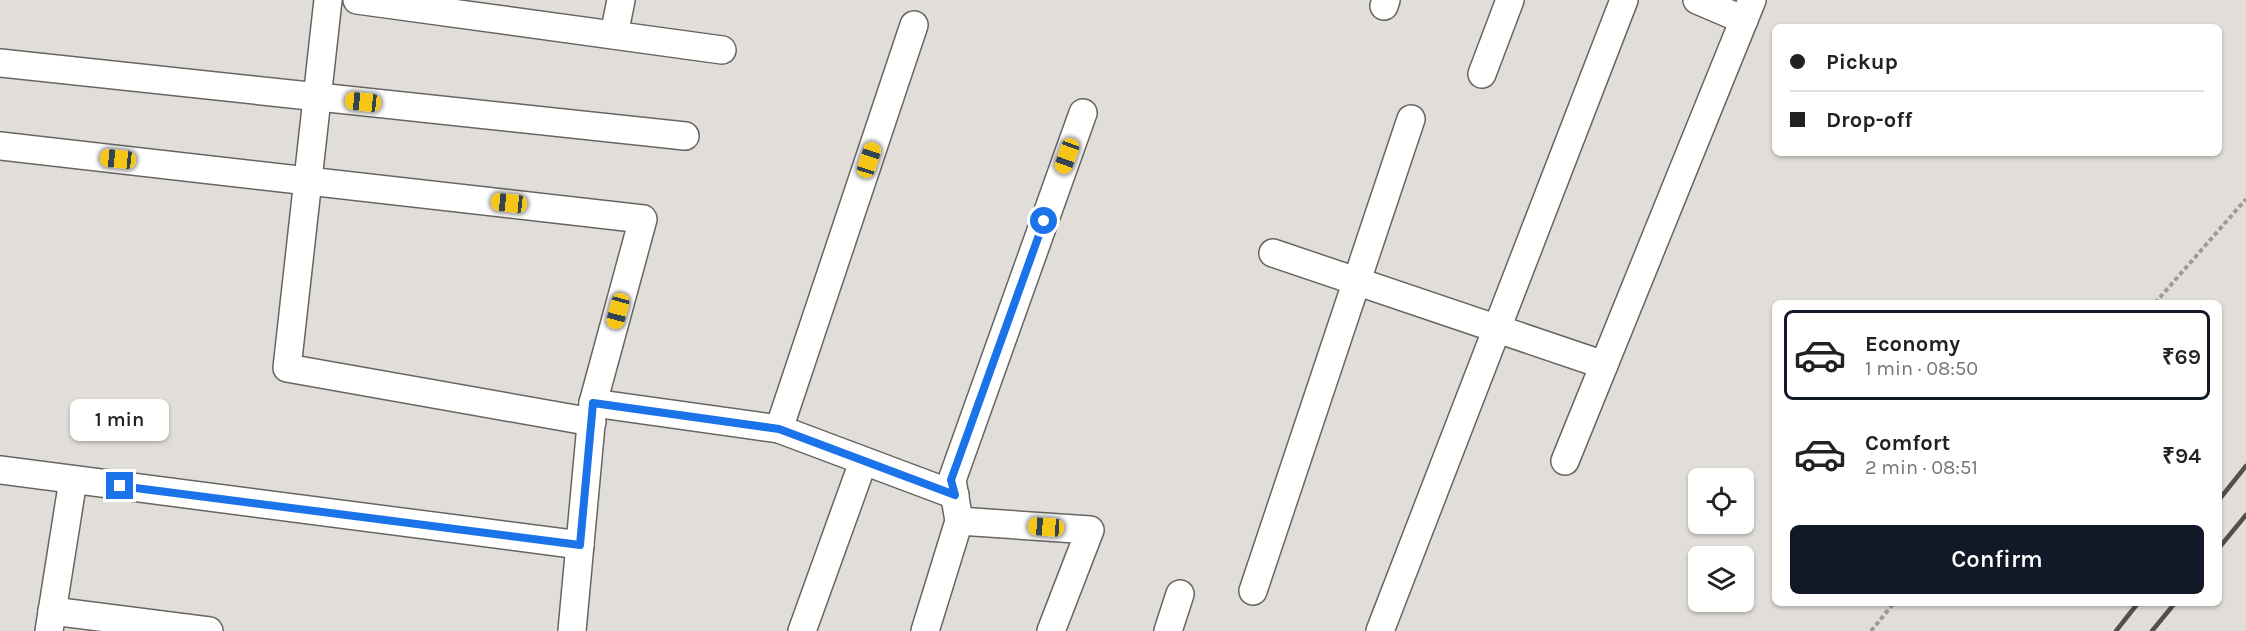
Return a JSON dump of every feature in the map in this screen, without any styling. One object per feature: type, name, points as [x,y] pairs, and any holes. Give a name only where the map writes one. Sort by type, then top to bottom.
[{"type":"street","points":[[328,0],[287,368],[592,413],[779,429],[862,462],[957,508],[1090,530],[1051,631]]},
{"type":"street","points":[[357,0],[484,9],[614,35],[722,50]]},
{"type":"street","points":[[614,35],[621,0]]},
{"type":"street","points":[[1482,74],[1510,0]]},
{"type":"street","points":[[1380,631],[1624,0]]},
{"type":"street","points":[[1565,460],[1748,10],[1697,0]]},
{"type":"street","points":[[779,429],[914,25]]},
{"type":"street","points":[[0,63],[685,136]]},
{"type":"street","points":[[925,631],[957,508],[951,480],[1083,113]]},
{"type":"street","points":[[1253,591],[1411,119]]},
{"type":"street","points":[[0,146],[644,219],[592,413],[573,631]]},
{"type":"street","points":[[1273,253],[1604,365]]},
{"type":"street","points":[[802,631],[862,462]]},
{"type":"street","points":[[0,470],[580,545]]},
{"type":"street","points":[[73,480],[51,621],[209,631]]},
{"type":"street","points":[[1168,631],[1180,594]]},
{"type":"path","points":[[2158,300],[2246,199]]},
{"type":"path","points":[[1872,631],[1892,606]]},
{"type":"railway","points":[[2222,496],[2246,466]]},
{"type":"railway","points":[[2222,544],[2246,515]]},
{"type":"railway","points":[[2116,631],[2136,606]]},
{"type":"railway","points":[[2152,631],[2173,606]]},
{"type":"route","points":[[120,486],[580,545],[593,403],[779,429],[955,495],[951,480],[1044,221]]}]
